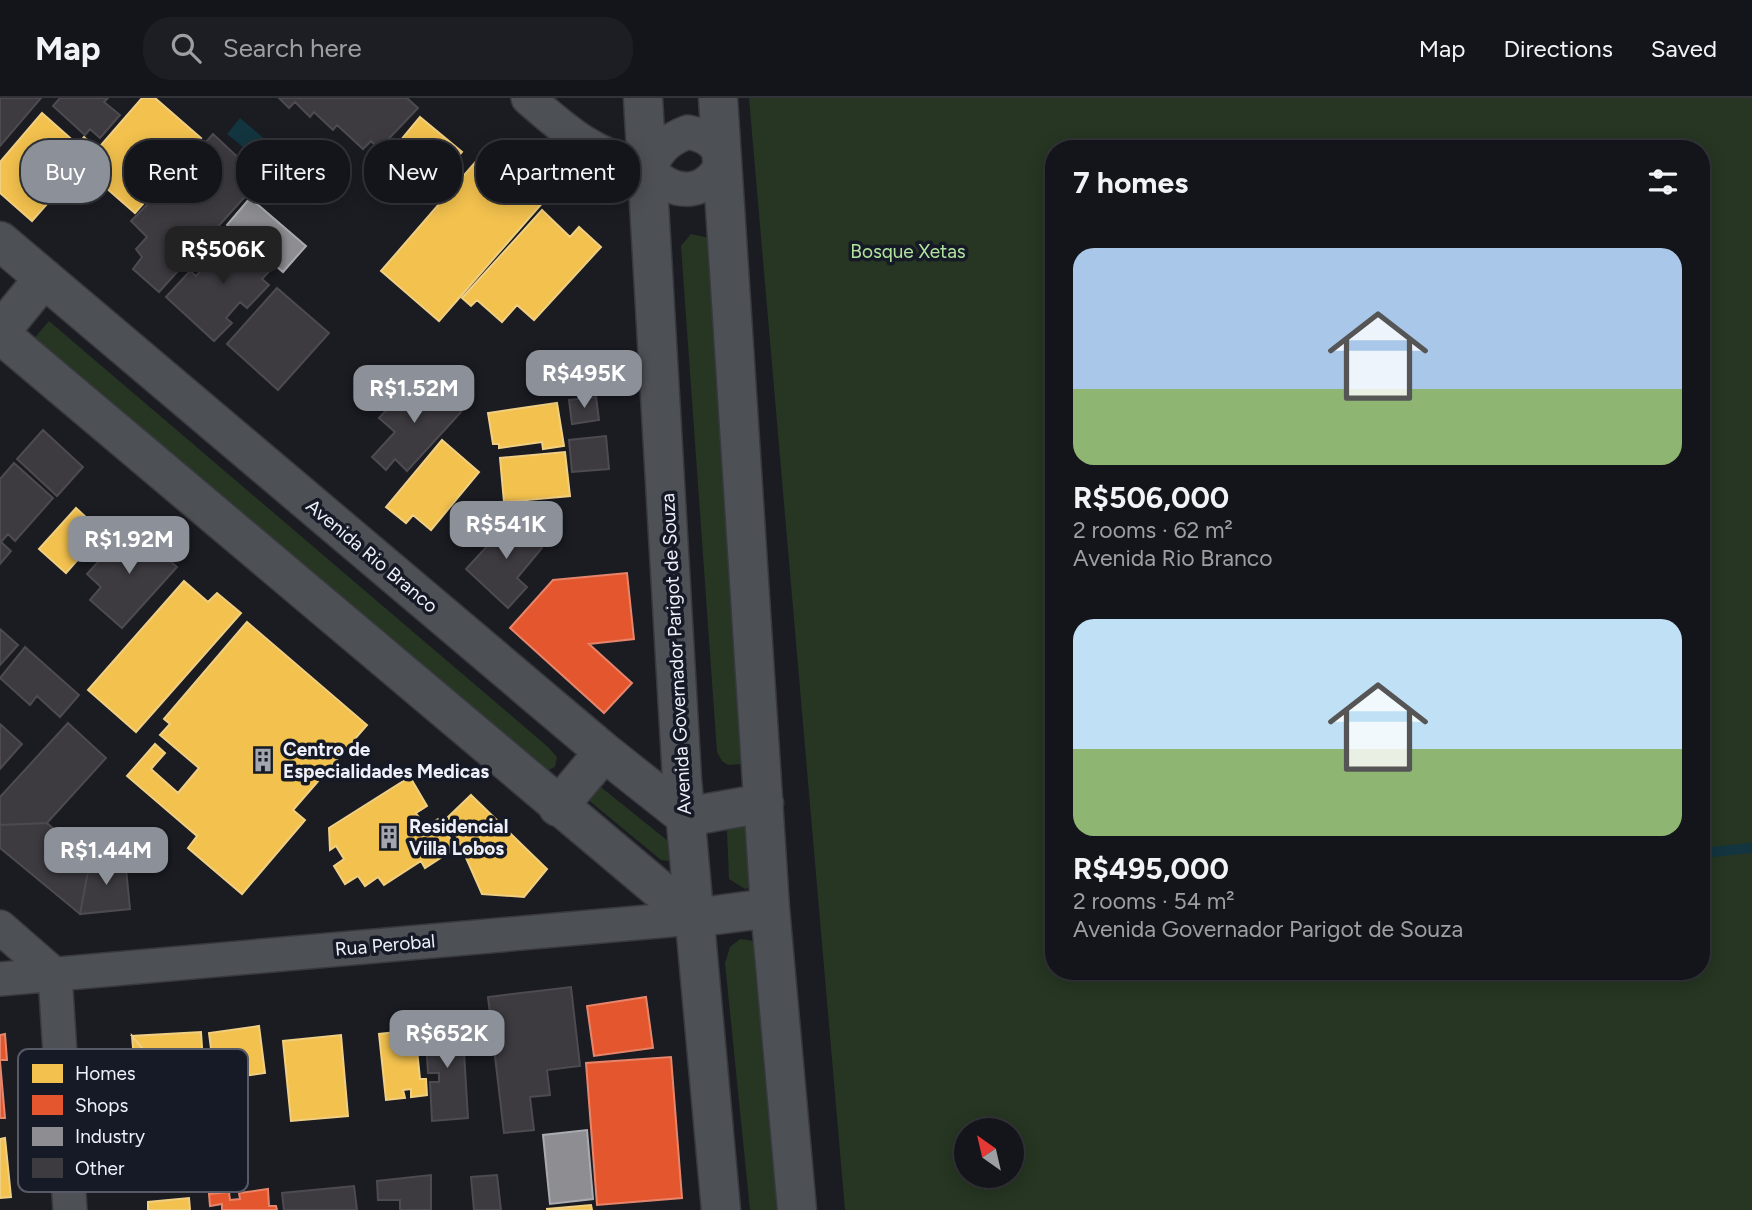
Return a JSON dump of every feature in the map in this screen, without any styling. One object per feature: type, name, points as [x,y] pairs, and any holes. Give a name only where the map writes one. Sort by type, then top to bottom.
[{"type":"street","points":[[527,98],[578,141],[611,159],[649,170],[661,182],[676,189],[691,190],[706,184],[717,175],[724,160]]},
{"type":"street","name":"Avenida Governador Parigot de Souza","points":[[643,98],[686,817],[720,1210]]},
{"type":"street","points":[[718,98],[769,908],[797,1210]]},
{"type":"street","points":[[649,170],[657,153],[670,139],[688,132],[705,135],[717,146],[724,160]]},
{"type":"street","name":"Avenida Rio Branco","points":[[0,241],[604,752],[686,817]]},
{"type":"street","points":[[44,278],[0,333],[558,807],[693,918]]},
{"type":"street","points":[[558,807],[604,752]]},
{"type":"street","points":[[686,817],[764,803]]},
{"type":"street","name":"Rua Perobal","points":[[0,979],[693,918],[769,908]]},
{"type":"street","points":[[0,928],[55,975],[60,1049]]},
{"type":"street","points":[[69,1192],[70,1210]]},
{"type":"green space","name":"Bosque Xetas","points":[[749,98],[1752,98],[1752,1210],[845,1210]]},
{"type":"green space","points":[[691,234],[709,238],[743,764],[728,765],[717,752],[681,246]]},
{"type":"green space","points":[[49,321],[548,747],[557,757],[555,767],[548,770],[32,341]]},
{"type":"green space","points":[[597,784],[673,845],[673,857],[669,861],[661,860],[586,798]]},
{"type":"green space","points":[[750,822],[757,885],[745,889],[729,879],[727,830],[732,823]]},
{"type":"green space","points":[[740,939],[754,941],[790,1210],[750,1210],[725,963],[730,947]]},
{"type":"water","points":[[240,118],[266,140],[236,141],[227,134]]},
{"type":"building: Homes","points":[[142,98],[155,98],[201,138],[124,140],[124,203],[144,203],[135,213],[110,191],[110,140],[105,140]]},
{"type":"building: Homes","points":[[42,113],[72,140],[21,140],[21,203],[48,203],[32,221],[0,193],[0,162]]},
{"type":"building: Homes","points":[[420,117],[448,140],[401,140]]},
{"type":"building: Homes","points":[[476,161],[476,203],[542,203],[439,321],[381,271],[440,203],[462,203],[462,178]]},
{"type":"building: Homes","points":[[542,210],[570,237],[579,227],[601,247],[534,320],[517,305],[502,322],[477,300],[471,306],[462,298]]},
{"type":"building: Homes","points":[[557,403],[564,446],[543,449],[542,442],[499,448],[499,444],[493,444],[488,413]]},
{"type":"building: Homes","points":[[442,440],[479,472],[431,530],[413,515],[406,523],[386,507]]},
{"type":"building: Homes","points":[[565,452],[570,496],[504,502],[500,458]]},
{"type":"building: Homes","points":[[76,508],[102,532],[66,573],[39,549]]},
{"type":"building: Homes","points":[[184,581],[208,602],[217,593],[241,613],[136,732],[88,690]]},
{"type":"building: Homes","name":"Centro de Especialidades Medicas","points":[[247,622],[367,725],[293,810],[305,820],[242,894],[188,848],[197,836],[127,776],[155,744],[165,753],[151,769],[178,793],[199,768],[160,735],[170,724],[164,719]]},
{"type":"building: Homes","name":"Residencial Villa Lobos","points":[[410,777],[427,806],[416,813],[425,827],[438,819],[456,848],[425,868],[421,861],[384,885],[378,877],[365,886],[358,876],[345,884],[334,866],[344,859],[336,846],[330,850],[329,828]]},
{"type":"building: Homes","points":[[471,795],[547,869],[524,897],[482,894],[448,817]]},
{"type":"building: Homes","points":[[259,1026],[265,1073],[248,1075],[248,1049],[211,1049],[209,1033]]},
{"type":"building: Homes","points":[[415,1030],[420,1079],[426,1079],[427,1095],[411,1097],[411,1089],[403,1090],[405,1098],[386,1100],[379,1034]]},
{"type":"building: Homes","points":[[201,1032],[202,1049],[143,1049],[132,1036]]},
{"type":"building: Homes","points":[[341,1035],[348,1116],[291,1121],[283,1041]]},
{"type":"building: Homes","points":[[132,1036],[143,1049],[133,1049]]},
{"type":"building: Homes","points":[[5,1138],[11,1197],[0,1198],[0,1139]]},
{"type":"building: Homes","points":[[189,1198],[190,1210],[148,1210],[148,1202]]},
{"type":"building: Homes","points":[[591,1205],[592,1210],[547,1210],[547,1209]]},
{"type":"building: Shops","points":[[627,573],[634,639],[589,644],[632,683],[604,713],[510,628],[553,580]]},
{"type":"building: Shops","points":[[646,997],[653,1048],[594,1056],[587,1006]]},
{"type":"building: Shops","points":[[5,1034],[7,1060],[0,1060],[0,1035]]},
{"type":"building: Shops","points":[[671,1057],[682,1198],[597,1205],[586,1063]]},
{"type":"building: Shops","points":[[0,1061],[5,1118],[0,1118]]},
{"type":"building: Shops","points":[[268,1189],[269,1206],[276,1206],[277,1210],[222,1210],[222,1204],[210,1206],[209,1194],[229,1192],[230,1200],[240,1199],[239,1193]]},
{"type":"building: Industry","points":[[246,203],[256,203],[306,246],[283,272],[227,225]]},
{"type":"building: Industry","points":[[587,1130],[593,1199],[550,1204],[543,1135]]},
{"type":"building: Other","points":[[0,98],[41,98],[0,146]]},
{"type":"building: Other","points":[[60,98],[108,98],[104,102],[120,115],[100,138],[90,129],[85,135],[53,106]]},
{"type":"building: Other","points":[[279,98],[407,98],[418,108],[388,140],[364,140],[363,149],[337,125],[333,130],[314,112],[310,117],[295,102],[289,108]]},
{"type":"building: Other","points":[[213,134],[219,140],[208,140]]},
{"type":"building: Other","points":[[222,142],[236,156],[236,203],[239,203],[159,292],[133,269],[142,257],[136,249],[147,237],[131,221],[149,203],[222,203]]},
{"type":"building: Other","points":[[237,231],[275,265],[262,279],[269,285],[247,308],[240,302],[226,318],[232,323],[214,341],[166,297],[190,271],[196,276]]},
{"type":"building: Other","points":[[277,288],[329,333],[278,390],[227,344]]},
{"type":"building: Other","points":[[414,380],[428,393],[434,387],[461,412],[407,471],[395,459],[386,470],[372,457],[395,432],[379,418]]},
{"type":"building: Other","points":[[596,397],[599,420],[572,424],[569,400]]},
{"type":"building: Other","points":[[43,430],[83,467],[57,496],[17,459]]},
{"type":"building: Other","points":[[606,436],[609,469],[572,472],[569,440]]},
{"type":"building: Other","points":[[14,463],[53,498],[15,541],[8,534],[1,542],[11,551],[0,564],[0,479]]},
{"type":"building: Other","points":[[517,514],[542,548],[517,578],[527,587],[508,608],[466,569]]},
{"type":"building: Other","points":[[131,526],[177,567],[122,628],[90,600],[101,587],[87,574]]},
{"type":"building: Other","points":[[0,629],[18,645],[0,665]]},
{"type":"building: Other","points":[[25,647],[79,695],[60,717],[37,696],[30,705],[0,678]]},
{"type":"building: Other","points":[[68,723],[106,758],[47,823],[0,825],[0,797]]},
{"type":"building: Other","points":[[0,724],[22,744],[0,769]]},
{"type":"building: Other","points":[[47,823],[90,861],[80,914],[0,848],[0,825]]},
{"type":"building: Other","points":[[125,858],[130,909],[80,914],[90,861]]},
{"type":"building: Other","points":[[571,987],[580,1066],[547,1070],[550,1095],[530,1097],[534,1130],[504,1133],[488,997]]},
{"type":"building: Other","points":[[462,1020],[468,1118],[432,1121],[430,1082],[439,1082],[439,1073],[428,1073],[425,1023]]},
{"type":"building: Other","points":[[431,1175],[431,1210],[400,1210],[400,1200],[378,1200],[377,1181]]},
{"type":"building: Other","points":[[497,1175],[501,1210],[474,1210],[471,1177]]},
{"type":"building: Other","points":[[354,1186],[357,1210],[284,1210],[282,1193]]},
{"type":"waterway","points":[[1710,852],[1752,848]]},
{"type":"place","name":"Centro de Especialidades Medicas","points":[[263,760]]},
{"type":"place","name":"Residencial Villa Lobos","points":[[389,837]]}]
